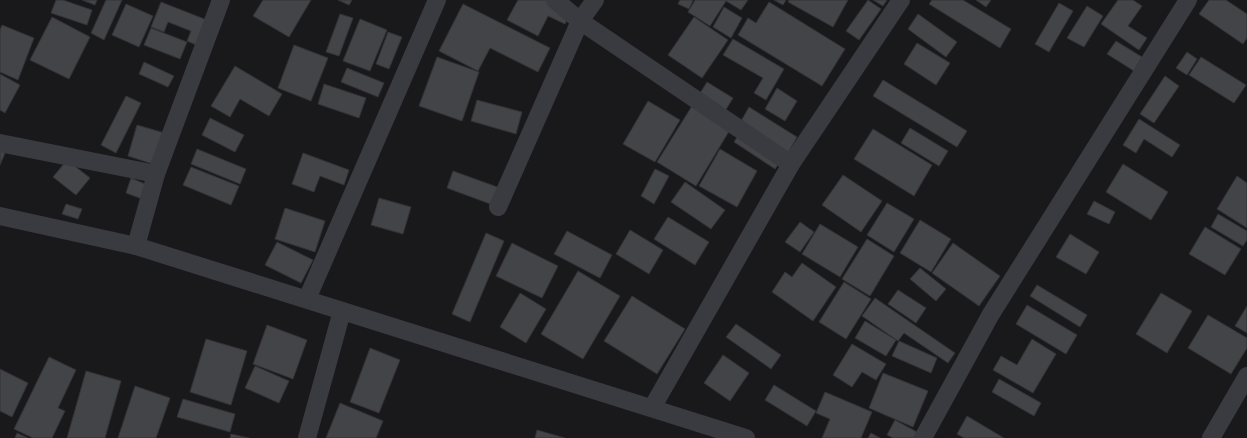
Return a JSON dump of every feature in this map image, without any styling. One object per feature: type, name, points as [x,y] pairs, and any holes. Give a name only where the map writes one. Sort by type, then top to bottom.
[{"type":"street","points":[[136,246],[156,174],[221,0]]},
{"type":"street","points":[[307,299],[437,0]]},
{"type":"street","points":[[555,0],[580,21],[791,164]]},
{"type":"street","points":[[498,207],[580,21],[595,0]]},
{"type":"street","points":[[652,408],[791,164],[901,0]]},
{"type":"street","points":[[923,438],[991,314],[1188,0]]},
{"type":"street","points":[[0,143],[156,174]]},
{"type":"street","points":[[0,216],[136,246],[746,438]]},
{"type":"street","points":[[306,438],[342,311]]},
{"type":"street","points":[[1211,438],[1247,376]]},
{"type":"building","points":[[56,0],[63,0],[92,10],[87,25],[51,13]]},
{"type":"building","points":[[82,0],[97,0],[95,5]]},
{"type":"building","points":[[106,0],[122,0],[104,40],[91,33]]},
{"type":"building","points":[[263,0],[311,0],[289,37],[253,16]]},
{"type":"building","points":[[338,0],[352,0],[349,5]]},
{"type":"building","points":[[518,0],[559,0],[573,7],[565,24],[548,16],[538,36],[507,20]]},
{"type":"building","points":[[680,0],[693,0],[689,9],[678,4]]},
{"type":"building","points":[[695,0],[748,0],[741,10],[726,1],[710,26],[688,12]]},
{"type":"building","points":[[774,0],[786,0],[783,5]]},
{"type":"building","points":[[789,0],[848,0],[833,27],[788,2]]},
{"type":"building","points":[[868,0],[881,9],[859,40],[846,31]]},
{"type":"building","points":[[873,0],[887,0],[883,6]]},
{"type":"building","points":[[932,0],[963,0],[1011,29],[1000,48],[929,4]]},
{"type":"building","points":[[976,0],[991,0],[986,7]]},
{"type":"building","points":[[1118,0],[1133,0],[1142,6],[1128,26],[1147,38],[1139,50],[1101,24]]},
{"type":"building","points":[[1209,0],[1226,0],[1247,14],[1247,38],[1243,44],[1199,14]]},
{"type":"building","points":[[161,2],[212,22],[201,47],[187,41],[191,31],[168,22],[164,32],[151,27]]},
{"type":"building","points":[[769,2],[845,49],[822,86],[738,35],[748,18],[756,23]]},
{"type":"building","points":[[1059,3],[1073,11],[1049,52],[1035,44]]},
{"type":"building","points":[[126,4],[153,16],[139,47],[112,35]]},
{"type":"building","points":[[463,4],[550,48],[538,72],[490,48],[478,71],[439,51]]},
{"type":"building","points":[[1087,6],[1103,16],[1084,47],[1067,38]]},
{"type":"building","points":[[724,7],[742,18],[731,38],[713,27]]},
{"type":"building","points":[[340,14],[353,18],[339,56],[326,52]]},
{"type":"building","points":[[918,14],[957,42],[946,57],[908,29]]},
{"type":"building","points":[[52,17],[90,37],[69,79],[30,60]]},
{"type":"building","points":[[694,17],[728,40],[702,78],[668,55]]},
{"type":"building","points":[[360,19],[387,30],[370,71],[343,61]]},
{"type":"building","points":[[2,25],[34,38],[18,80],[0,72],[0,30]]},
{"type":"building","points":[[151,28],[187,42],[180,59],[144,45]]},
{"type":"building","points":[[388,32],[402,37],[389,69],[376,64]]},
{"type":"building","points":[[733,39],[784,69],[766,100],[754,93],[763,78],[723,55]]},
{"type":"building","points":[[1116,41],[1142,57],[1134,71],[1107,54]]},
{"type":"building","points":[[917,43],[950,63],[936,85],[904,64]]},
{"type":"building","points":[[294,45],[328,58],[311,101],[278,88]]},
{"type":"building","points":[[1187,52],[1197,59],[1187,75],[1176,68]]},
{"type":"building","points":[[437,57],[479,72],[462,121],[419,106]]},
{"type":"building","points":[[1201,57],[1246,85],[1234,103],[1189,75]]},
{"type":"building","points":[[144,62],[174,76],[168,87],[139,74]]},
{"type":"building","points":[[235,66],[282,94],[269,116],[240,99],[230,117],[211,106]]},
{"type":"building","points":[[347,68],[384,83],[378,97],[341,82]]},
{"type":"building","points":[[0,74],[20,85],[5,113],[0,110]]},
{"type":"building","points":[[1165,76],[1179,86],[1154,123],[1140,114]]},
{"type":"building","points":[[883,80],[967,131],[957,147],[873,96]]},
{"type":"building","points":[[707,82],[733,98],[719,121],[731,128],[696,186],[657,162]]},
{"type":"building","points":[[324,84],[366,98],[359,118],[318,104]]},
{"type":"building","points":[[777,88],[797,101],[785,121],[765,109]]},
{"type":"building","points":[[126,96],[141,103],[116,153],[101,145]]},
{"type":"building","points":[[477,100],[522,112],[516,134],[471,121]]},
{"type":"building","points":[[648,101],[680,120],[655,162],[623,144]]},
{"type":"building","points":[[749,107],[797,137],[788,153],[740,123]]},
{"type":"building","points":[[210,118],[244,135],[235,152],[202,135]]},
{"type":"building","points":[[1139,119],[1180,145],[1172,157],[1144,139],[1136,153],[1123,145]]},
{"type":"building","points":[[137,125],[168,134],[159,166],[128,156]]},
{"type":"building","points":[[744,127],[785,155],[775,169],[734,142]]},
{"type":"building","points":[[910,128],[948,151],[939,166],[901,143]]},
{"type":"building","points":[[873,129],[932,165],[914,196],[854,159]]},
{"type":"building","points":[[0,143],[8,146],[0,165]]},
{"type":"building","points":[[197,149],[246,169],[240,184],[191,164]]},
{"type":"building","points":[[720,149],[757,171],[737,207],[699,186]]},
{"type":"building","points":[[303,153],[349,170],[344,185],[320,176],[314,192],[292,184]]},
{"type":"building","points":[[67,160],[90,178],[76,195],[53,177]]},
{"type":"building","points":[[1123,164],[1168,192],[1151,220],[1106,192]]},
{"type":"building","points":[[191,167],[239,186],[231,205],[183,185]]},
{"type":"building","points":[[655,169],[669,176],[654,204],[641,196]]},
{"type":"building","points":[[453,171],[500,188],[493,205],[447,188]]},
{"type":"building","points":[[843,175],[882,201],[861,232],[822,205]]},
{"type":"building","points":[[1237,176],[1247,183],[1247,228],[1217,209]]},
{"type":"building","points":[[131,178],[150,186],[145,200],[126,193]]},
{"type":"building","points":[[685,182],[725,210],[711,229],[671,202]]},
{"type":"building","points":[[379,198],[411,207],[403,234],[371,225]]},
{"type":"building","points":[[1094,201],[1115,212],[1109,224],[1087,214]]},
{"type":"building","points":[[887,203],[914,219],[894,252],[867,235]]},
{"type":"building","points":[[66,204],[82,209],[78,219],[62,214]]},
{"type":"building","points":[[285,208],[325,221],[315,252],[275,239]]},
{"type":"building","points":[[1218,214],[1247,231],[1247,240],[1243,246],[1211,227]]},
{"type":"building","points":[[668,217],[709,242],[695,265],[654,239]]},
{"type":"building","points":[[920,220],[951,239],[931,272],[900,253]]},
{"type":"building","points":[[800,222],[814,232],[800,252],[785,242]]},
{"type":"building","points":[[820,224],[858,247],[840,277],[802,254]]},
{"type":"building","points":[[1205,227],[1241,249],[1225,275],[1189,254]]},
{"type":"building","points":[[630,230],[663,250],[649,274],[616,254]]},
{"type":"building","points":[[567,231],[612,255],[600,278],[554,254]]},
{"type":"building","points":[[486,233],[504,241],[470,322],[452,314]]},
{"type":"building","points":[[1070,234],[1099,252],[1086,274],[1056,257]]},
{"type":"building","points":[[867,239],[894,256],[870,296],[842,279]]},
{"type":"building","points":[[277,242],[313,260],[301,283],[265,265]]},
{"type":"building","points":[[512,243],[558,266],[542,298],[496,276]]},
{"type":"building","points":[[953,243],[1000,276],[979,306],[932,273]]},
{"type":"building","points":[[802,263],[836,287],[813,321],[772,292],[785,272],[792,277]]},
{"type":"building","points":[[920,268],[946,289],[936,301],[910,279]]},
{"type":"building","points":[[578,271],[620,296],[583,359],[541,334]]},
{"type":"building","points":[[844,282],[871,299],[846,339],[819,322]]},
{"type":"building","points":[[1037,285],[1087,315],[1080,327],[1030,296]]},
{"type":"building","points":[[898,290],[926,308],[916,323],[888,304]]},
{"type":"building","points":[[520,293],[546,309],[526,343],[500,327]]},
{"type":"building","points":[[1161,293],[1192,311],[1167,353],[1136,334]]},
{"type":"building","points":[[632,296],[685,329],[657,374],[604,341]]},
{"type":"building","points":[[875,298],[955,353],[948,363],[904,333],[898,341],[862,316]]},
{"type":"building","points":[[1027,305],[1077,335],[1066,354],[1016,324]]},
{"type":"building","points":[[1247,306],[1247,333],[1235,326]]},
{"type":"building","points":[[1208,315],[1247,338],[1247,348],[1231,374],[1188,348]]},
{"type":"building","points":[[865,321],[896,340],[886,356],[855,338]]},
{"type":"building","points":[[736,324],[781,355],[771,369],[726,337]]},
{"type":"building","points":[[267,325],[307,340],[293,379],[253,364]]},
{"type":"building","points":[[206,339],[247,351],[231,405],[190,392]]},
{"type":"building","points":[[1032,339],[1056,354],[1033,393],[993,370],[1001,356],[1017,365]]},
{"type":"building","points":[[899,341],[937,358],[931,373],[892,356]]},
{"type":"building","points":[[852,344],[886,364],[876,380],[862,372],[852,387],[833,375]]},
{"type":"building","points":[[370,348],[400,360],[379,413],[350,402]]},
{"type":"building","points":[[723,355],[749,373],[730,401],[704,383]]},
{"type":"building","points":[[49,357],[76,370],[58,408],[65,411],[52,438],[33,438],[14,429]]},
{"type":"building","points":[[255,366],[289,381],[279,403],[245,388]]},
{"type":"building","points":[[0,369],[28,383],[12,417],[0,411]]},
{"type":"building","points":[[86,371],[121,381],[105,438],[67,438]]},
{"type":"building","points":[[883,373],[928,391],[913,427],[869,408]]},
{"type":"building","points":[[999,379],[1041,403],[1034,416],[992,392]]},
{"type":"building","points":[[774,385],[816,411],[807,426],[765,400]]},
{"type":"building","points":[[135,386],[170,398],[156,438],[118,438]]},
{"type":"building","points":[[825,392],[872,412],[861,438],[822,438],[830,419],[816,413]]},
{"type":"building","points":[[183,399],[235,414],[230,432],[177,417]]},
{"type":"building","points":[[340,403],[383,421],[376,438],[326,438]]},
{"type":"building","points":[[967,416],[1004,438],[964,438],[957,434]]},
{"type":"building","points":[[895,420],[917,432],[914,438],[893,438],[887,435]]},
{"type":"building","points":[[537,430],[565,438],[535,438]]},
{"type":"building","points":[[17,433],[28,438],[15,438]]},
{"type":"building","points":[[871,433],[880,438],[868,438]]},
{"type":"building","points":[[231,434],[249,438],[230,438]]}]
